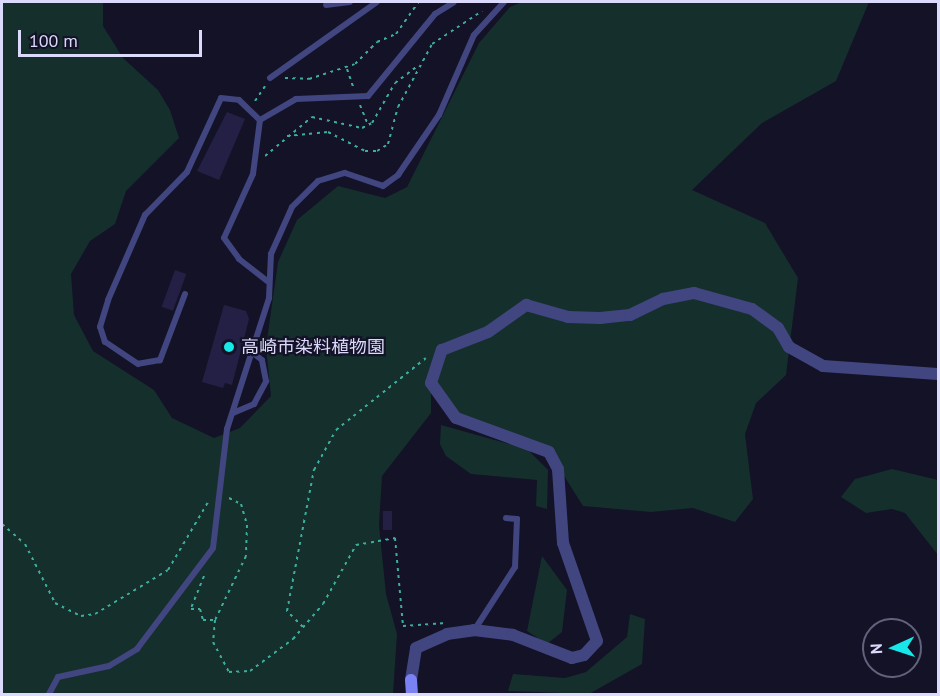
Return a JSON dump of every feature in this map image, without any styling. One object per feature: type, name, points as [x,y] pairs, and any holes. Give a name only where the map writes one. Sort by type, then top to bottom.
[{"type":"street","points":[[412,694],[411,680],[416,648],[428,638],[474,630],[513,636],[559,657],[584,655],[597,641],[563,543],[558,470],[549,452],[456,418],[431,383],[439,354],[488,332],[526,305],[568,318],[600,318],[630,315],[663,298],[694,293],[752,309],[778,328],[789,347],[823,366],[939,374]]},
{"type":"lane","points":[[326,5],[350,2]]},
{"type":"lane","points":[[272,76],[377,2]]},
{"type":"lane","points":[[260,120],[296,99],[358,100],[377,86],[435,14],[454,2]]},
{"type":"lane","points":[[49,694],[58,677],[125,659],[203,568],[218,529],[233,413],[269,298],[267,281],[271,254],[292,207],[318,180],[345,173],[383,186],[398,175],[439,115],[474,35],[504,2]]},
{"type":"lane","points":[[185,294],[160,360],[138,364],[105,342],[100,327],[108,300],[145,215],[187,172],[221,98],[239,100],[260,120],[255,162],[224,238],[238,259],[267,281]]},
{"type":"lane","points":[[233,413],[254,404],[266,381],[262,360],[253,353]]},
{"type":"lane","points":[[474,630],[515,567],[519,527],[517,519],[506,518]]},
{"type":"path","points":[[250,109],[272,76],[309,79],[346,68],[377,42],[396,34],[418,2]]},
{"type":"path","points":[[368,125],[383,111],[395,83],[417,66],[444,34],[480,11],[494,11]]},
{"type":"path","points":[[287,136],[328,132],[365,152],[377,151],[393,133],[417,66]]},
{"type":"path","points":[[346,68],[368,125]]},
{"type":"path","points":[[255,162],[301,122],[321,115],[368,125]]},
{"type":"path","points":[[303,627],[286,611],[314,470],[336,430],[430,353],[439,354]]},
{"type":"path","points":[[2,524],[25,544],[55,603],[69,614],[95,614],[179,559],[209,501],[222,494],[241,504],[246,556],[215,620],[213,642],[229,672],[240,674],[266,660],[303,627],[356,545],[395,538],[394,579],[403,626],[445,621]]},
{"type":"path","points":[[203,568],[204,579],[191,609],[200,609],[203,620],[215,620]]},
{"type":"green space","points":[[2,2],[103,2],[103,26],[123,58],[158,90],[170,110],[179,138],[126,191],[115,224],[90,241],[71,274],[74,315],[93,351],[154,390],[172,418],[214,438],[240,428],[271,396],[266,347],[278,262],[297,220],[338,186],[385,198],[407,187],[479,43],[510,7],[522,2],[869,2],[836,81],[762,123],[692,190],[765,223],[798,278],[786,375],[756,403],[745,434],[753,499],[735,522],[693,508],[651,512],[583,506],[549,452],[456,418],[431,385],[431,413],[382,476],[379,525],[386,594],[397,634],[393,694],[2,694]]},
{"type":"green space","points":[[441,425],[527,449],[548,470],[547,509],[536,506],[537,480],[471,474],[446,456],[440,444]]},
{"type":"green space","points":[[892,469],[938,480],[938,555],[905,513],[892,509],[866,513],[841,497],[855,479]]},
{"type":"green space","points":[[542,556],[567,590],[562,632],[547,644],[527,631]]},
{"type":"green space","points":[[630,614],[645,619],[642,664],[589,694],[508,691],[513,674],[565,678],[586,672],[627,637]]},
{"type":"building","points":[[227,112],[245,119],[219,180],[197,171]]},
{"type":"building","points":[[175,270],[186,274],[173,311],[162,307]]},
{"type":"building","points":[[224,305],[246,311],[249,319],[232,385],[225,383],[223,388],[202,382]]},
{"type":"building","points":[[383,511],[392,511],[392,530],[383,530]]},
{"type":"place","name":"高崎市染料植物園","points":[[229,347]]}]
